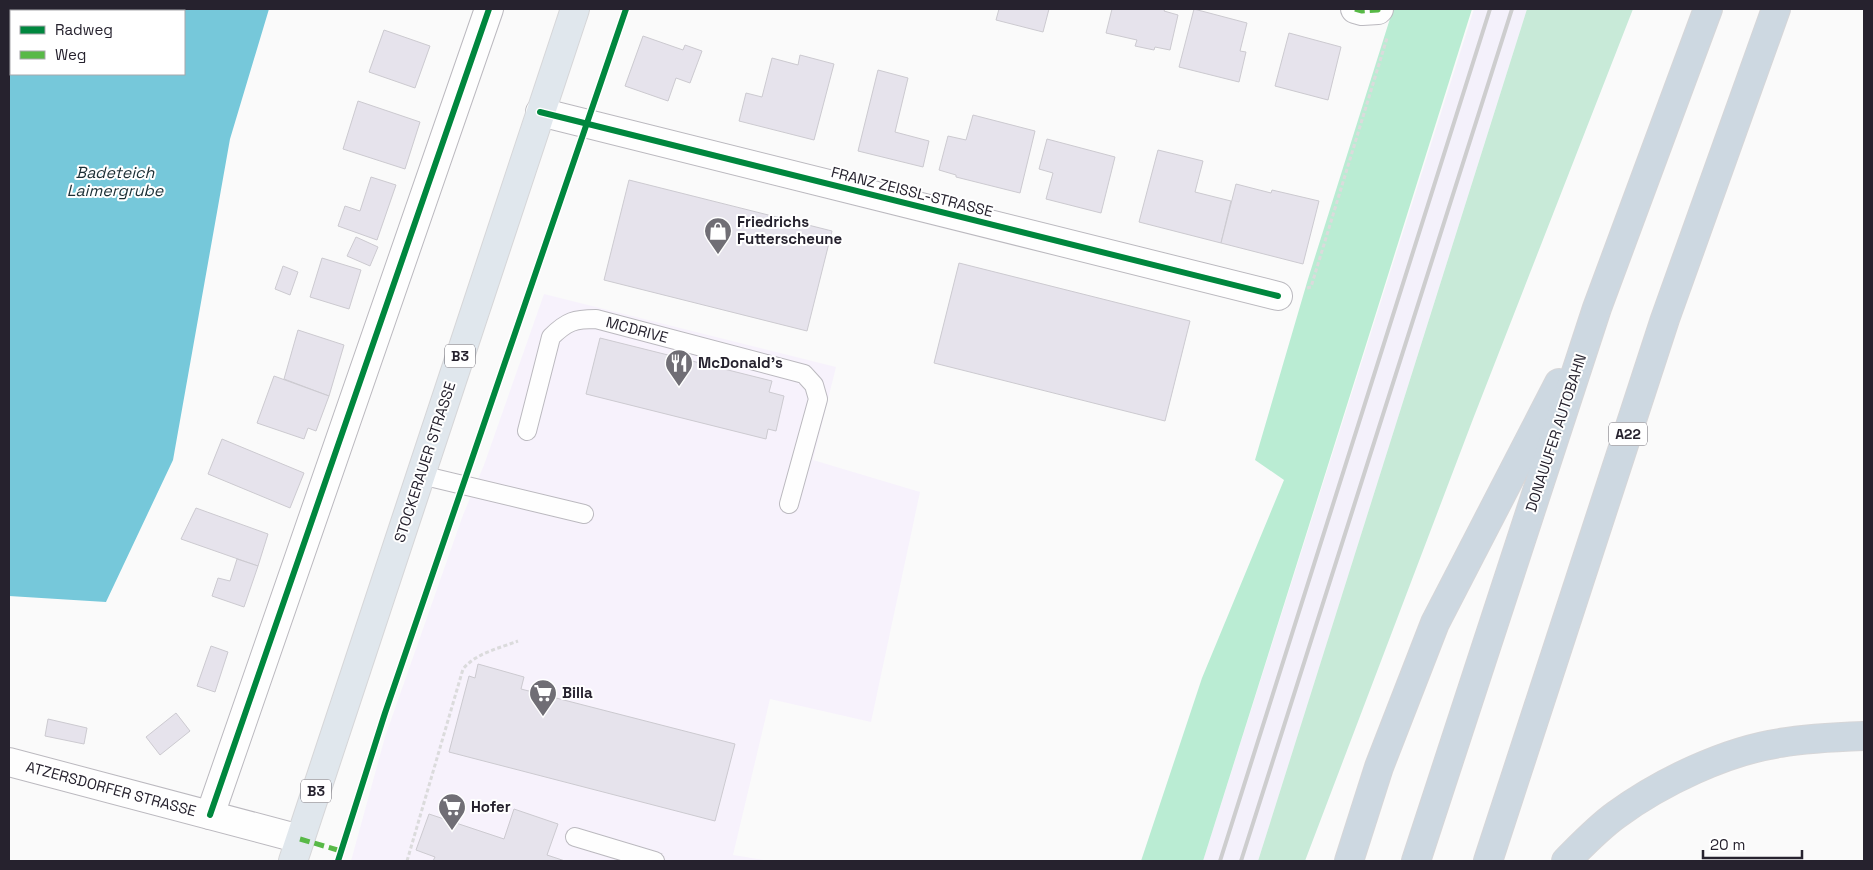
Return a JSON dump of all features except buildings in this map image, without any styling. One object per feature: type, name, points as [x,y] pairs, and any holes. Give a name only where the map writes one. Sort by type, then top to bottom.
[{"type":"highway","name":"DONAUUFER AUTOBAHN","points":[[1416,861],[1597,308],[1708,9]]},
{"type":"highway","name":"A22","points":[[1488,861],[1665,319],[1776,9]]},
{"type":"highway","points":[[1349,861],[1379,767],[1435,622],[1597,308]]},
{"type":"highway","points":[[1566,861],[1590,836],[1616,815],[1654,790],[1688,773],[1755,748],[1821,738],[1864,736]]},
{"type":"main road","name":"STOCKERAUER STRASSE","points":[[296,850],[575,9]]},
{"type":"street","points":[[210,815],[489,9]]},
{"type":"street","name":"FRANZ ZEISSL-STRASSE","points":[[540,112],[1278,296]]},
{"type":"street","name":"ATZERSDORFER STRASSE","points":[[9,762],[210,815],[296,850]]},
{"type":"lane","name":"MCDRIVE","points":[[527,431],[551,337],[562,325],[578,319],[596,319],[804,374],[814,385],[818,399],[789,504]]},
{"type":"lane","points":[[421,475],[584,514]]},
{"type":"lane","points":[[575,837],[655,861]]},
{"type":"path","points":[[1278,296],[1310,287],[1389,30],[1368,10]]},
{"type":"path","points":[[407,861],[464,669],[468,663],[486,653],[518,641]]},
{"type":"shaded area","points":[[1474,9],[1527,9],[1258,861],[1203,861]]},
{"type":"shaded area","points":[[544,294],[836,367],[813,460],[920,492],[871,722],[770,699],[733,855],[770,861],[351,861],[385,737],[463,515],[484,465]]},
{"type":"green space","points":[[1393,9],[1472,9],[1203,861],[1141,861],[1202,678],[1284,480],[1255,460],[1308,279]]},
{"type":"green space","points":[[1527,9],[1633,9],[1473,419],[1305,861],[1258,861]]},
{"type":"water","name":"Badeteich Laimergrube","points":[[9,9],[269,9],[230,139],[173,460],[106,602],[9,596]]},
{"type":"railway","points":[[1220,861],[1490,9]]},
{"type":"railway","points":[[1241,861],[1512,9]]},
{"type":"marked path","points":[[1355,9],[1362,11],[1379,9]]},
{"type":"marked path","points":[[300,839],[341,851]]},
{"type":"cycle path","points":[[210,815],[489,9]]},
{"type":"cycle path","points":[[338,861],[385,713],[626,9]]},
{"type":"cycle path","points":[[540,112],[1278,296]]},
{"type":"place","name":"Friedrichs Futterscheune","points":[[718,255]]},
{"type":"place","name":"McDonald's","points":[[679,387]]},
{"type":"place","name":"Billa","points":[[543,717]]},
{"type":"place","name":"Hofer","points":[[452,831]]}]
